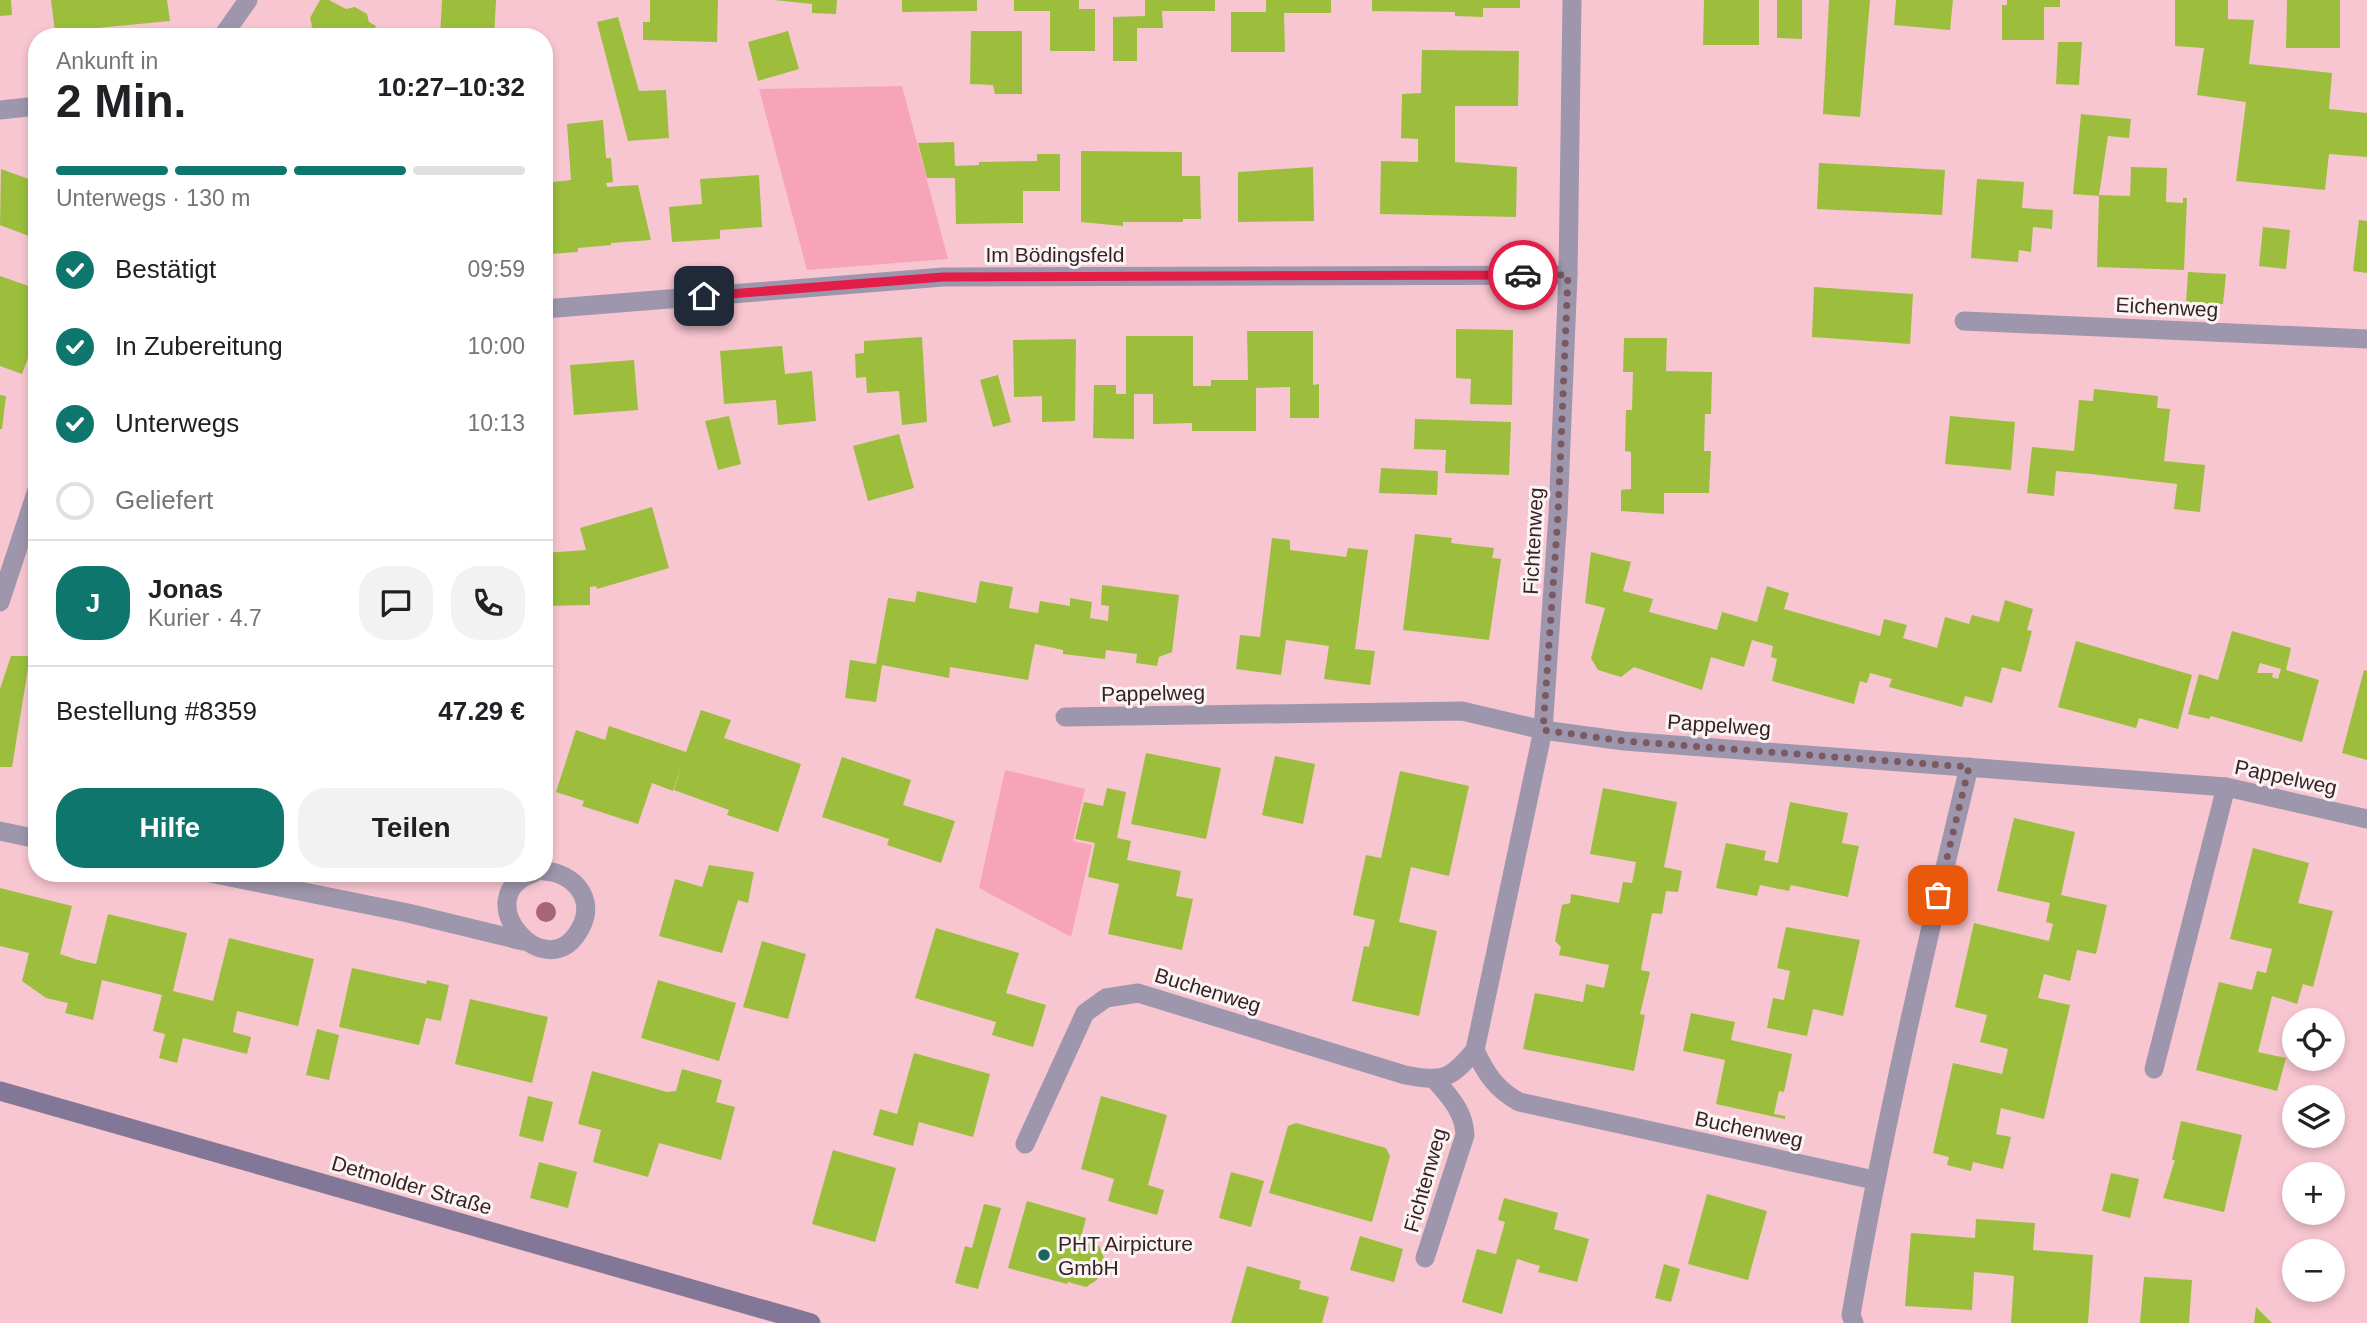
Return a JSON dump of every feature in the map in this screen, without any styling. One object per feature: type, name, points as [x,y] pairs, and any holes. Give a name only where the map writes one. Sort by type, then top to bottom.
[{"type":"main road","name":"Detmolder Straße","points":[[0,1091],[811,1323]]},
{"type":"street","points":[[228,28],[248,0]]},
{"type":"street","name":"Fichtenweg","points":[[1425,1258],[1465,1135],[1457,1106],[1436,1081],[1457,1072],[1475,1050],[1543,730],[1558,515],[1568,275],[1572,0]]},
{"type":"street","points":[[0,110],[28,107]]},
{"type":"street","name":"Im Bödingsfeld","points":[[553,308],[943,277],[1568,275]]},
{"type":"street","name":"Eichenweg","points":[[1964,321],[2367,338]]},
{"type":"street","points":[[0,602],[5,568],[28,512]]},
{"type":"street","name":"Pappelweg","points":[[1065,717],[1462,711],[1543,730],[1624,741],[2226,787],[2367,819]]},
{"type":"street","points":[[1854,1323],[1851,1315],[1874,1180],[1907,1024],[1969,767]]},
{"type":"street","points":[[2154,1069],[2226,787]]},
{"type":"street","points":[[0,831],[28,837]]},
{"type":"street","points":[[255,882],[408,913],[544,948],[566,944],[578,933],[584,920],[586,905],[581,890],[571,878],[553,872]]},
{"type":"street","points":[[520,882],[509,899],[508,914],[513,929],[523,941]]},
{"type":"street","name":"Buchenweg","points":[[1025,1144],[1085,1013],[1106,998],[1138,993],[1405,1075],[1436,1081]]},
{"type":"street","name":"Buchenweg","points":[[1475,1050],[1494,1084],[1519,1102],[1874,1180]]},
{"type":"shaded area","points":[[902,86],[948,259],[807,270],[759,89]]},
{"type":"shaded area","points":[[1005,770],[1085,789],[1073,841],[1092,845],[1071,937],[979,888]]},
{"type":"building","points":[[0,0],[11,0],[12,15],[0,16]]},
{"type":"building","points":[[51,0],[167,0],[170,21],[97,28],[54,28]]},
{"type":"building","points":[[320,0],[329,0],[346,9],[355,7],[367,14],[369,22],[376,26],[311,28],[310,18]]},
{"type":"building","points":[[442,0],[496,0],[494,28],[440,28]]},
{"type":"building","points":[[650,0],[718,0],[717,42],[643,40],[643,22],[650,22]]},
{"type":"building","points":[[774,0],[837,0],[836,14],[812,13],[812,4]]},
{"type":"building","points":[[902,0],[977,0],[977,11],[902,12]]},
{"type":"building","points":[[1014,0],[1079,0],[1079,9],[1095,9],[1095,51],[1050,51],[1050,11],[1014,11]]},
{"type":"building","points":[[1145,0],[1215,0],[1215,11],[1162,11],[1163,28],[1137,28],[1137,61],[1113,61],[1113,17],[1145,16]]},
{"type":"building","points":[[1266,0],[1331,0],[1331,13],[1284,13],[1285,52],[1231,52],[1231,12],[1266,12]]},
{"type":"building","points":[[1372,0],[1520,0],[1520,8],[1483,8],[1483,17],[1455,16],[1455,12],[1372,11]]},
{"type":"building","points":[[1704,0],[1759,0],[1759,45],[1703,45]]},
{"type":"building","points":[[1777,0],[1802,0],[1802,39],[1777,38]]},
{"type":"building","points":[[1829,0],[1870,0],[1860,117],[1823,114]]},
{"type":"building","points":[[1896,0],[1953,0],[1950,30],[1894,25]]},
{"type":"building","points":[[2007,0],[2060,0],[2060,7],[2044,7],[2044,40],[2002,40],[2002,5],[2007,5]]},
{"type":"building","points":[[2175,0],[2228,0],[2228,19],[2254,20],[2249,64],[2332,73],[2329,109],[2367,113],[2367,157],[2329,154],[2325,190],[2236,181],[2246,102],[2197,95],[2204,48],[2175,46]]},
{"type":"building","points":[[2287,0],[2340,0],[2340,48],[2286,48]]},
{"type":"building","points":[[618,17],[639,91],[666,90],[669,138],[628,141],[597,22]]},
{"type":"building","points":[[788,31],[799,69],[758,81],[748,42]]},
{"type":"building","points":[[971,31],[1022,31],[1022,94],[995,94],[993,85],[970,84]]},
{"type":"building","points":[[2058,42],[2082,42],[2079,85],[2056,84]]},
{"type":"building","points":[[1422,50],[1519,51],[1518,106],[1455,106],[1455,162],[1517,167],[1516,217],[1380,214],[1381,161],[1418,162],[1418,139],[1401,138],[1402,94],[1421,93]]},
{"type":"building","points":[[2081,114],[2131,119],[2129,138],[2108,136],[2099,195],[2130,196],[2131,167],[2167,168],[2166,202],[2183,203],[2183,198],[2187,198],[2184,270],[2097,267],[2099,196],[2073,194]]},
{"type":"building","points":[[603,120],[606,158],[611,158],[613,182],[606,183],[607,187],[638,185],[651,240],[611,243],[578,248],[578,252],[553,254],[553,182],[571,180],[567,124]]},
{"type":"building","points":[[954,142],[955,166],[979,165],[979,162],[1037,161],[1037,154],[1060,154],[1060,191],[1023,191],[1023,223],[956,224],[955,178],[927,178],[918,143]]},
{"type":"building","points":[[1081,151],[1182,152],[1182,176],[1200,176],[1201,219],[1183,219],[1183,222],[1123,222],[1123,226],[1081,222]]},
{"type":"building","points":[[1819,163],[1945,170],[1942,215],[1817,209]]},
{"type":"building","points":[[1313,167],[1314,221],[1238,222],[1238,172]]},
{"type":"building","points":[[1,169],[28,179],[28,236],[0,225]]},
{"type":"building","points":[[759,175],[762,227],[720,230],[720,239],[672,242],[669,207],[702,204],[700,179]]},
{"type":"building","points":[[1977,179],[2024,182],[2022,208],[2053,210],[2052,229],[2033,227],[2031,252],[2019,250],[2018,262],[1971,258]]},
{"type":"building","points":[[2359,220],[2367,221],[2367,273],[2353,271]]},
{"type":"building","points":[[2263,227],[2290,230],[2286,269],[2259,266]]},
{"type":"building","points":[[2188,272],[2226,274],[2223,304],[2186,303]]},
{"type":"building","points":[[0,276],[28,286],[28,358],[22,374],[0,366]]},
{"type":"building","points":[[1814,287],[1913,294],[1910,344],[1812,337]]},
{"type":"building","points":[[1456,329],[1513,330],[1512,405],[1470,404],[1471,379],[1456,378]]},
{"type":"building","points":[[1247,331],[1313,331],[1313,385],[1319,384],[1319,418],[1290,418],[1290,387],[1256,388],[1256,431],[1192,431],[1192,423],[1153,424],[1153,394],[1134,394],[1134,439],[1093,438],[1094,385],[1116,385],[1116,394],[1126,394],[1126,336],[1193,336],[1193,386],[1211,386],[1211,380],[1248,380]]},
{"type":"building","points":[[922,337],[927,422],[902,425],[899,391],[867,393],[866,377],[856,378],[855,354],[864,353],[864,341]]},
{"type":"building","points":[[1624,338],[1667,338],[1666,371],[1712,372],[1711,414],[1705,414],[1704,451],[1711,451],[1709,493],[1664,493],[1664,514],[1621,511],[1621,490],[1631,489],[1631,452],[1625,451],[1626,410],[1632,410],[1633,372],[1623,372]]},
{"type":"building","points":[[1076,339],[1075,421],[1042,422],[1042,396],[1014,397],[1013,340]]},
{"type":"building","points":[[782,346],[785,374],[812,371],[816,421],[778,425],[776,400],[724,404],[720,351]]},
{"type":"building","points":[[634,360],[638,410],[574,415],[570,365]]},
{"type":"building","points":[[998,375],[1011,422],[993,427],[980,380]]},
{"type":"building","points":[[2094,389],[2158,396],[2157,408],[2170,409],[2164,461],[2205,465],[2200,512],[2174,509],[2177,484],[2091,474],[2056,471],[2054,496],[2027,493],[2032,447],[2074,451],[2079,400],[2093,401]]},
{"type":"building","points":[[0,395],[6,396],[2,429],[0,429]]},
{"type":"building","points":[[729,416],[741,464],[718,470],[705,421]]},
{"type":"building","points":[[1950,416],[2015,422],[2011,470],[1945,464]]},
{"type":"building","points":[[1415,419],[1511,422],[1509,475],[1445,473],[1446,450],[1414,449]]},
{"type":"building","points":[[899,434],[914,488],[868,501],[853,446]]},
{"type":"building","points":[[1381,468],[1438,471],[1437,495],[1379,493]]},
{"type":"building","points":[[652,507],[669,568],[597,589],[596,586],[590,587],[590,605],[553,606],[553,552],[586,550],[580,528]]},
{"type":"building","points":[[1415,534],[1452,538],[1451,543],[1494,548],[1492,558],[1501,559],[1489,640],[1403,630]]},
{"type":"building","points":[[1272,538],[1290,540],[1290,550],[1346,557],[1348,548],[1368,550],[1355,649],[1375,651],[1370,685],[1324,679],[1329,646],[1286,640],[1281,675],[1236,669],[1240,635],[1260,637]]},
{"type":"building","points":[[1591,552],[1631,562],[1623,591],[1653,599],[1649,612],[1717,630],[1722,612],[1757,622],[1767,586],[1789,593],[1784,609],[1880,636],[1884,619],[1907,625],[1903,638],[1937,648],[1945,617],[1969,624],[1972,615],[1999,622],[2005,600],[2033,609],[2027,630],[2032,631],[2021,672],[2002,667],[1992,703],[1965,696],[1962,707],[1889,687],[1892,679],[1870,673],[1867,683],[1860,681],[1854,704],[1772,681],[1777,659],[1771,657],[1773,646],[1752,640],[1744,667],[1711,657],[1702,690],[1634,667],[1621,677],[1598,670],[1591,658],[1605,608],[1585,603]]},
{"type":"building","points":[[980,581],[1013,587],[1009,608],[1038,613],[1040,601],[1070,606],[1070,598],[1092,602],[1090,618],[1108,621],[1109,606],[1101,605],[1102,585],[1179,595],[1172,652],[1159,657],[1157,666],[1136,663],[1137,654],[1106,650],[1105,659],[1063,654],[1063,650],[1035,644],[1028,680],[950,667],[949,678],[882,665],[876,702],[845,698],[850,660],[876,664],[888,598],[915,602],[917,591],[976,603]]},
{"type":"building","points":[[2232,631],[2291,648],[2286,670],[2319,680],[2302,742],[2211,716],[2209,719],[2188,714],[2199,674],[2218,680]],"holes":[[[2260,663],[2281,669],[2278,679],[2272,677],[2273,673],[2257,673]]]},
{"type":"building","points":[[2076,641],[2192,675],[2178,729],[2139,718],[2136,728],[2058,707]]},
{"type":"building","points":[[11,656],[28,656],[12,767],[0,767],[0,689]]},
{"type":"building","points":[[2364,670],[2367,671],[2367,760],[2342,753]]},
{"type":"building","points":[[701,710],[731,720],[724,738],[801,764],[778,832],[727,815],[729,810],[674,790],[681,765],[673,791],[652,783],[638,824],[582,806],[584,801],[556,792],[576,730],[605,740],[609,726],[686,752]]},
{"type":"building","points":[[1146,753],[1221,768],[1206,839],[1131,824]]},
{"type":"building","points":[[1275,756],[1315,764],[1303,824],[1262,815]]},
{"type":"building","points":[[842,757],[911,780],[903,805],[955,821],[941,863],[887,845],[889,839],[822,817]]},
{"type":"building","points":[[1400,771],[1469,786],[1449,876],[1411,867],[1399,922],[1437,931],[1419,1016],[1352,1001],[1364,946],[1369,947],[1375,920],[1353,915],[1366,855],[1381,858]]},
{"type":"building","points":[[1107,788],[1126,792],[1117,838],[1131,841],[1127,860],[1181,871],[1176,896],[1193,899],[1182,950],[1108,934],[1119,884],[1088,877],[1095,843],[1075,839],[1084,802],[1103,806]]},
{"type":"building","points":[[1603,788],[1677,802],[1664,867],[1682,871],[1678,892],[1666,891],[1662,914],[1652,913],[1641,970],[1650,972],[1640,1014],[1645,1015],[1634,1071],[1523,1049],[1535,993],[1583,1002],[1586,984],[1604,988],[1609,965],[1559,955],[1561,947],[1555,941],[1562,905],[1570,903],[1571,894],[1619,903],[1623,882],[1632,883],[1636,862],[1590,854]]},
{"type":"building","points":[[1790,802],[1848,813],[1842,843],[1859,846],[1848,897],[1791,885],[1789,891],[1760,885],[1757,896],[1716,888],[1726,843],[1766,851],[1764,860],[1778,863]]},
{"type":"building","points":[[2014,818],[2075,832],[2061,895],[2107,905],[2096,954],[2077,950],[2070,981],[2044,974],[2038,998],[2070,1005],[2044,1119],[2001,1108],[1996,1134],[2011,1137],[2003,1169],[1973,1162],[1971,1171],[1947,1165],[1949,1157],[1933,1153],[1953,1063],[2002,1074],[2008,1049],[1980,1042],[1987,1015],[1955,1007],[1974,923],[2049,941],[2053,924],[2046,922],[2050,903],[1997,891]]},
{"type":"building","points":[[2253,848],[2309,863],[2298,903],[2333,911],[2313,987],[2303,984],[2297,1004],[2272,996],[2258,1052],[2282,1057],[2282,1071],[2277,1091],[2196,1070],[2219,982],[2252,990],[2257,971],[2266,973],[2272,949],[2230,939]]},
{"type":"building","points":[[709,865],[754,872],[748,903],[738,900],[722,953],[659,936],[675,879],[702,887]]},
{"type":"building","points":[[0,888],[72,906],[60,954],[78,960],[96,964],[108,914],[187,933],[173,991],[213,1001],[229,938],[314,959],[298,1026],[237,1011],[233,1032],[251,1037],[247,1054],[183,1038],[177,1063],[159,1058],[165,1034],[153,1031],[162,995],[102,980],[93,1020],[65,1013],[68,1003],[46,998],[22,981],[29,953],[0,946]]},
{"type":"building","points":[[1786,927],[1860,940],[1843,1016],[1813,1009],[1807,1036],[1767,1028],[1773,998],[1784,1000],[1790,971],[1777,968]]},
{"type":"building","points":[[936,928],[1019,953],[1006,993],[1046,1005],[1033,1047],[992,1035],[996,1022],[915,998]]},
{"type":"building","points":[[762,941],[806,954],[788,1019],[743,1007]]},
{"type":"building","points":[[352,968],[426,984],[427,980],[449,985],[441,1021],[426,1018],[419,1045],[339,1027]]},
{"type":"building","points":[[658,980],[736,1003],[719,1061],[641,1038]]},
{"type":"building","points":[[470,999],[548,1017],[532,1083],[455,1064]]},
{"type":"building","points":[[1691,1013],[1735,1022],[1731,1040],[1792,1054],[1784,1092],[1779,1091],[1774,1114],[1785,1116],[1785,1119],[1716,1104],[1725,1060],[1683,1051]]},
{"type":"building","points":[[317,1029],[339,1035],[329,1080],[306,1075]]},
{"type":"building","points":[[914,1053],[990,1074],[973,1137],[919,1122],[913,1146],[873,1135],[880,1109],[897,1114]]},
{"type":"building","points":[[682,1069],[722,1080],[716,1102],[735,1107],[721,1160],[659,1143],[648,1177],[593,1162],[601,1130],[578,1124],[592,1071],[667,1092],[676,1091]]},
{"type":"building","points":[[528,1096],[553,1102],[543,1142],[519,1136]]},
{"type":"building","points":[[1101,1096],[1167,1115],[1148,1185],[1164,1190],[1157,1215],[1108,1201],[1114,1179],[1081,1169]]},
{"type":"building","points":[[2181,1121],[2242,1135],[2224,1212],[2163,1198],[2175,1160],[2172,1160]]},
{"type":"building","points":[[1296,1123],[1386,1148],[1390,1156],[1372,1222],[1269,1193],[1288,1126]]},
{"type":"building","points":[[833,1150],[896,1168],[875,1242],[812,1224]]},
{"type":"building","points":[[539,1162],[577,1172],[568,1208],[530,1198]]},
{"type":"building","points":[[1231,1172],[1264,1181],[1251,1227],[1219,1218]]},
{"type":"building","points":[[2111,1173],[2139,1179],[2130,1218],[2102,1211]]},
{"type":"building","points":[[1707,1194],[1767,1211],[1748,1280],[1688,1264]]},
{"type":"building","points":[[1504,1198],[1558,1213],[1554,1229],[1589,1239],[1577,1282],[1538,1272],[1540,1266],[1517,1259],[1502,1314],[1462,1302],[1477,1249],[1496,1254],[1505,1222],[1498,1220]]},
{"type":"building","name":"PHT Airpicture GmbH","points":[[1027,1201],[1086,1218],[1080,1241],[1099,1246],[1104,1258],[1097,1280],[1086,1287],[1008,1268]]},
{"type":"building","points":[[984,1204],[1001,1208],[978,1289],[955,1283],[965,1246],[972,1248]]},
{"type":"building","points":[[1976,1219],[2035,1223],[2033,1250],[2093,1255],[2088,1323],[2011,1323],[2014,1276],[1997,1274],[1974,1272],[1972,1310],[1905,1306],[1911,1233],[1975,1238]]},
{"type":"building","points":[[1360,1236],[1403,1249],[1394,1282],[1350,1270]]},
{"type":"building","points":[[1664,1264],[1680,1269],[1671,1302],[1655,1298]]},
{"type":"building","points":[[1247,1266],[1301,1281],[1299,1289],[1329,1297],[1322,1323],[1231,1323]]},
{"type":"building","points":[[2144,1277],[2192,1280],[2189,1323],[2140,1323]]},
{"type":"building","points":[[2256,1307],[2272,1323],[2254,1323]]},
{"type":"way so far","points":[[1523,275],[1568,275],[1558,515],[1543,730],[1624,741],[1969,767],[1938,895]]},
{"type":"place","name":"PHT Airpicture GmbH","points":[[1044,1255]]},
{"type":"route","points":[[704,296],[943,277],[1523,275]]}]
